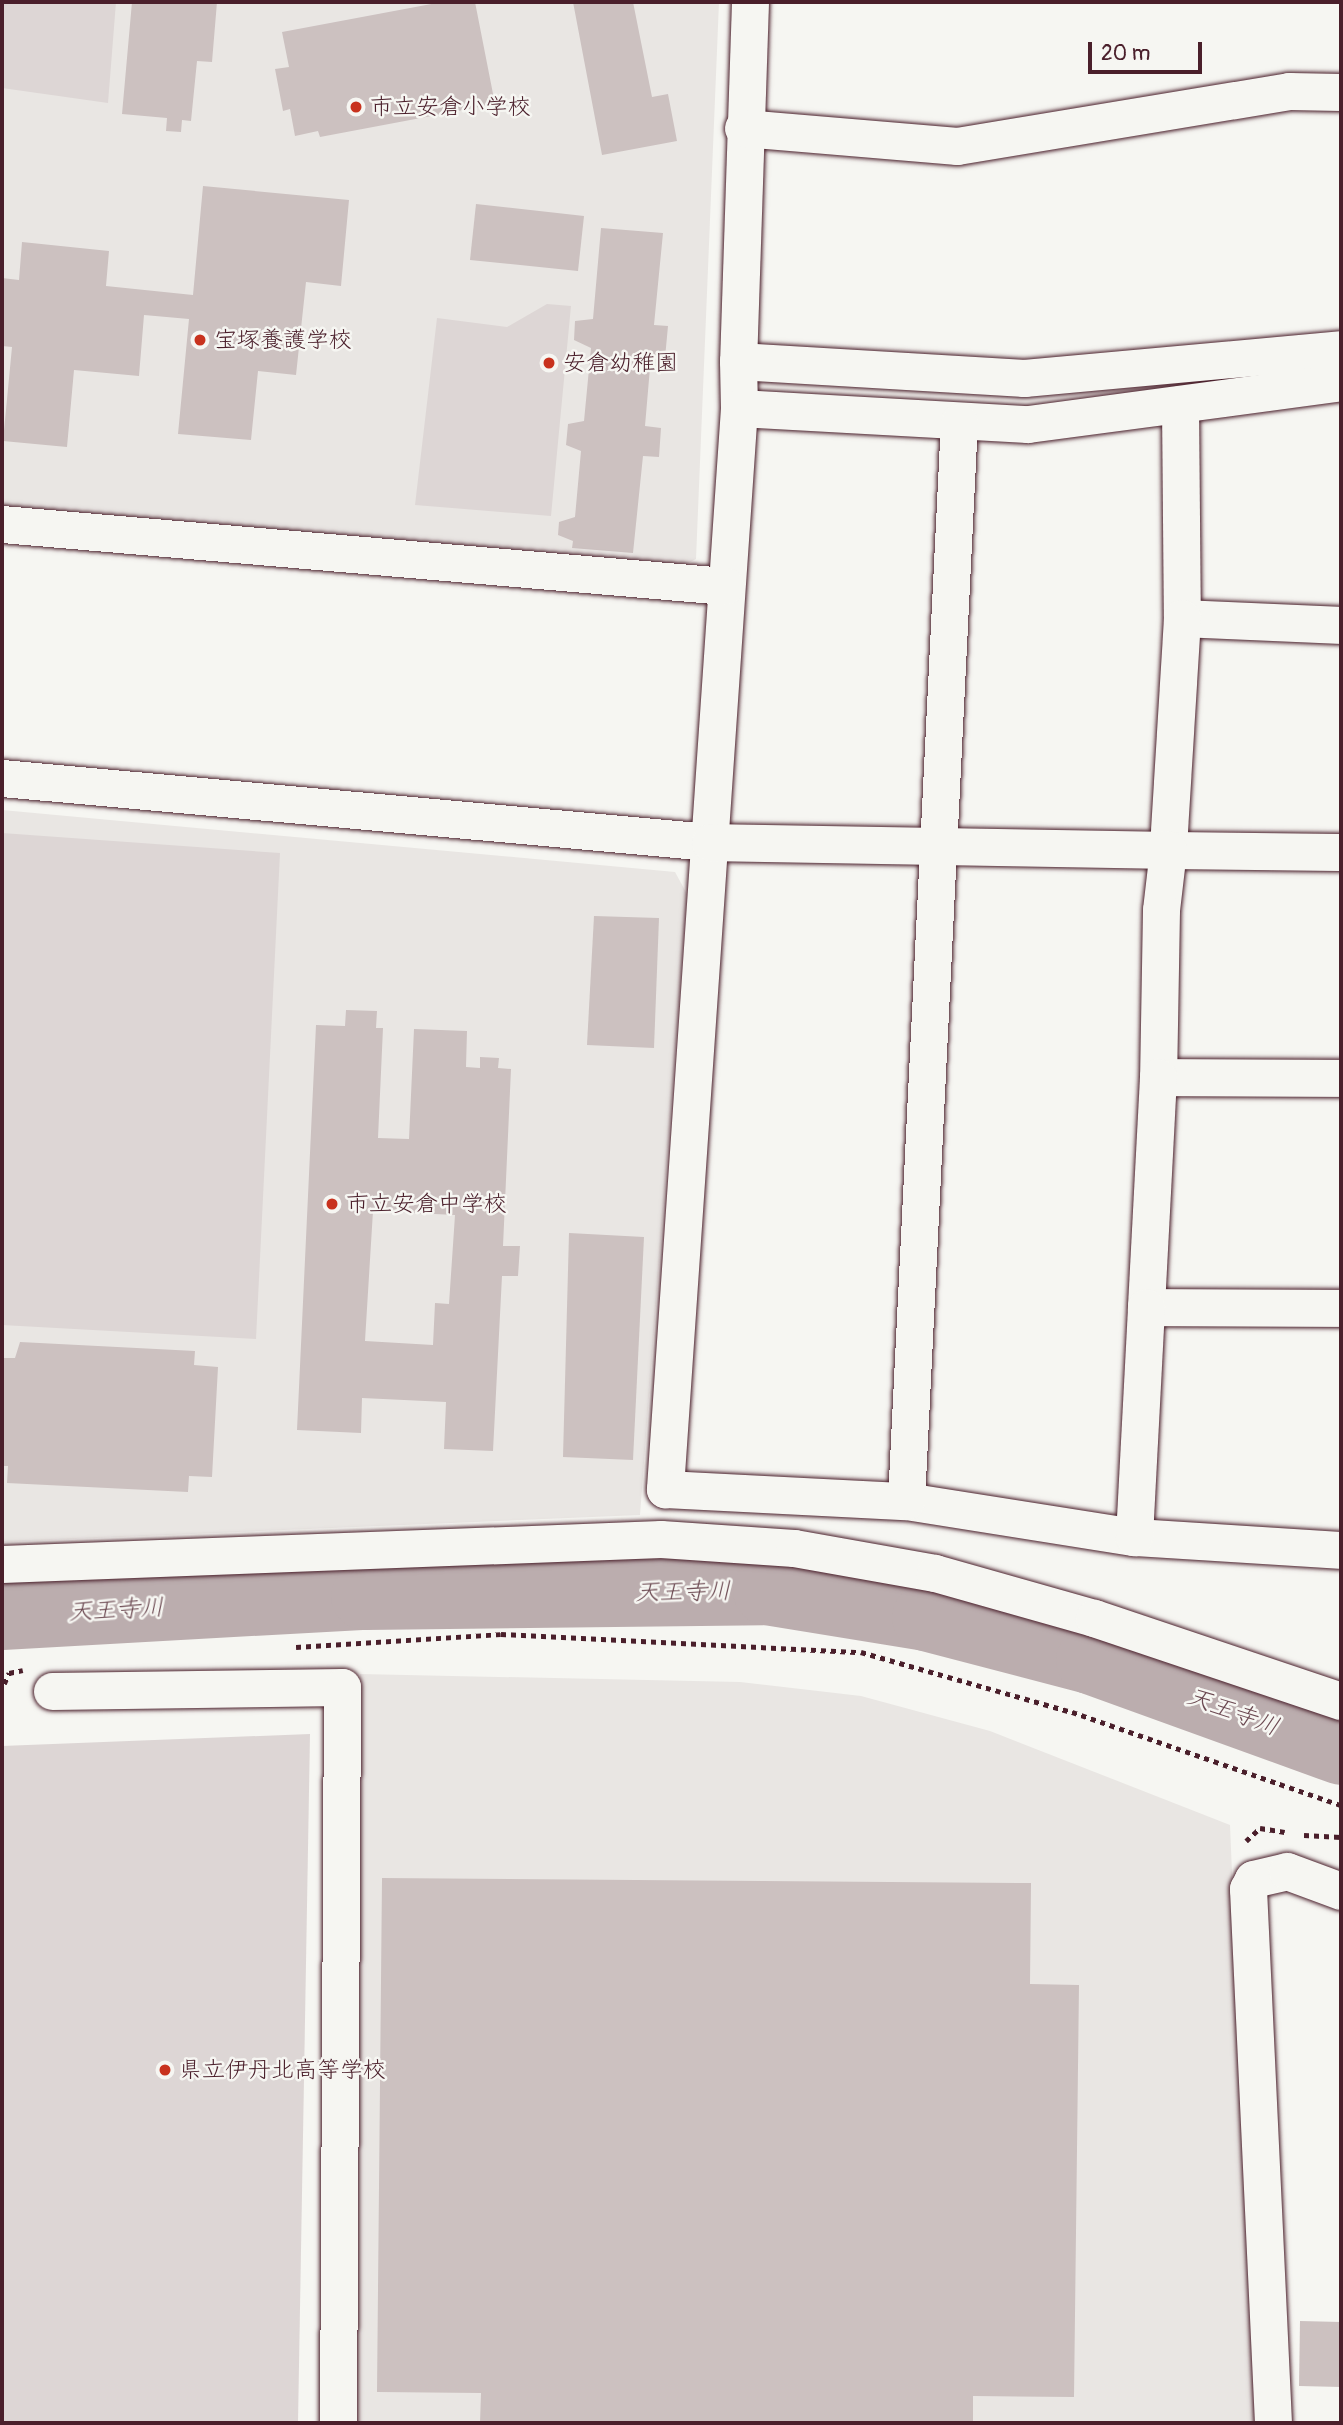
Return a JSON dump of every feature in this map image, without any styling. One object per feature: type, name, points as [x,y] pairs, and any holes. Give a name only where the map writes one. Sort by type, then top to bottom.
[{"type":"street","points":[[750,2],[743,128],[739,408],[665,1489],[906,1502],[1135,1537],[1341,1550]]},
{"type":"street","points":[[743,128],[957,146],[1289,91],[1341,92]]},
{"type":"street","points":[[738,361],[1024,378],[1341,349]]},
{"type":"street","points":[[739,408],[1028,424],[1341,382]]},
{"type":"street","points":[[1135,1537],[1158,1077],[1161,910],[1168,850],[1182,618],[1180,404]]},
{"type":"street","points":[[906,1502],[959,422]]},
{"type":"street","points":[[2,524],[725,586]]},
{"type":"street","points":[[1182,618],[1341,625]]},
{"type":"street","points":[[2,778],[710,842],[1341,852]]},
{"type":"street","points":[[1158,1077],[1341,1078]]},
{"type":"street","points":[[1146,1307],[1341,1308]]},
{"type":"street","points":[[2,1564],[661,1539],[794,1548],[948,1577],[1094,1618],[1341,1701]]},
{"type":"street","points":[[44,1679],[342,1687],[338,2423]]},
{"type":"street","points":[[1273,2423],[1248,1889],[1253,1879],[1287,1871],[1341,1891]]},
{"type":"path","points":[[281,1648],[501,1633],[861,1652],[1072,1712],[1341,1805]]},
{"type":"path","points":[[4,1684],[9,1673],[44,1679]]},
{"type":"shaded area","points":[[2,2],[719,2],[696,559],[677,569],[2,506]]},
{"type":"shaded area","points":[[2,2],[116,2],[108,103],[2,88]]},
{"type":"shaded area","points":[[547,304],[571,306],[551,516],[415,505],[437,318],[507,327]]},
{"type":"shaded area","name":"市立安倉中学校","points":[[2,810],[675,872],[687,894],[640,1515],[2,1542]]},
{"type":"shaded area","points":[[2,833],[280,853],[256,1339],[2,1325]]},
{"type":"shaded area","points":[[360,1674],[740,1682],[861,1696],[990,1731],[1230,1825],[1255,2423],[346,2423]]},
{"type":"shaded area","name":"県立伊丹北高等学校","points":[[310,1734],[298,2423],[2,2423],[2,1746]]},
{"type":"building","points":[[132,2],[217,2],[212,62],[197,61],[191,121],[182,120],[181,132],[166,131],[167,118],[122,114]]},
{"type":"building","points":[[442,2],[475,2],[495,104],[320,137],[318,131],[295,136],[290,109],[283,111],[275,69],[289,67],[282,32]]},
{"type":"building","points":[[573,2],[633,2],[652,97],[668,94],[677,141],[602,155]]},
{"type":"building","points":[[203,186],[349,200],[341,286],[306,282],[296,375],[258,371],[251,440],[178,434],[189,319],[144,315],[139,376],[74,370],[67,447],[3,441],[12,347],[2,346],[2,278],[19,280],[22,242],[109,251],[106,286],[193,295]]},
{"type":"building","points":[[476,204],[584,216],[578,271],[470,260]]},
{"type":"building","points":[[601,228],[663,233],[654,325],[668,326],[665,358],[651,356],[645,426],[661,428],[659,457],[643,456],[633,553],[572,548],[573,541],[558,535],[559,522],[575,517],[581,451],[566,445],[568,424],[584,421],[591,348],[574,340],[575,321],[593,319]]},
{"type":"building","points":[[594,916],[659,918],[654,1048],[587,1045]]},
{"type":"building","points":[[346,1010],[377,1011],[376,1028],[383,1028],[378,1138],[409,1139],[414,1029],[467,1031],[466,1067],[480,1068],[480,1057],[499,1058],[498,1068],[511,1069],[503,1246],[520,1246],[518,1276],[502,1276],[493,1451],[444,1449],[446,1402],[362,1398],[361,1433],[297,1430],[316,1025],[345,1026]],"holes":[[[373,1211],[455,1215],[449,1304],[435,1303],[433,1345],[365,1341]]]},
{"type":"building","points":[[569,1233],[644,1237],[633,1460],[563,1457]]},
{"type":"building","points":[[20,1342],[195,1351],[194,1365],[218,1367],[212,1477],[189,1476],[188,1492],[7,1483],[8,1466],[2,1466],[2,1358],[15,1358]]},
{"type":"building","points":[[382,1878],[1031,1883],[1030,1984],[1079,1985],[1074,2397],[973,2396],[973,2423],[480,2423],[481,2393],[377,2392]]},
{"type":"building","points":[[1300,2321],[1341,2322],[1341,2387],[1299,2386]]},
{"type":"waterway","name":"天王寺川","points":[[2,1616],[365,1596],[767,1591],[926,1617],[1090,1660],[1341,1751]]},
{"type":"place","name":"市立安倉小学校","points":[[356,107]]},
{"type":"place","name":"宝塚養護学校","points":[[200,340]]},
{"type":"place","name":"安倉幼稚園","points":[[549,363]]},
{"type":"place","name":"市立安倉中学校","points":[[332,1204]]},
{"type":"place","name":"県立伊丹北高等学校","points":[[165,2070]]}]
